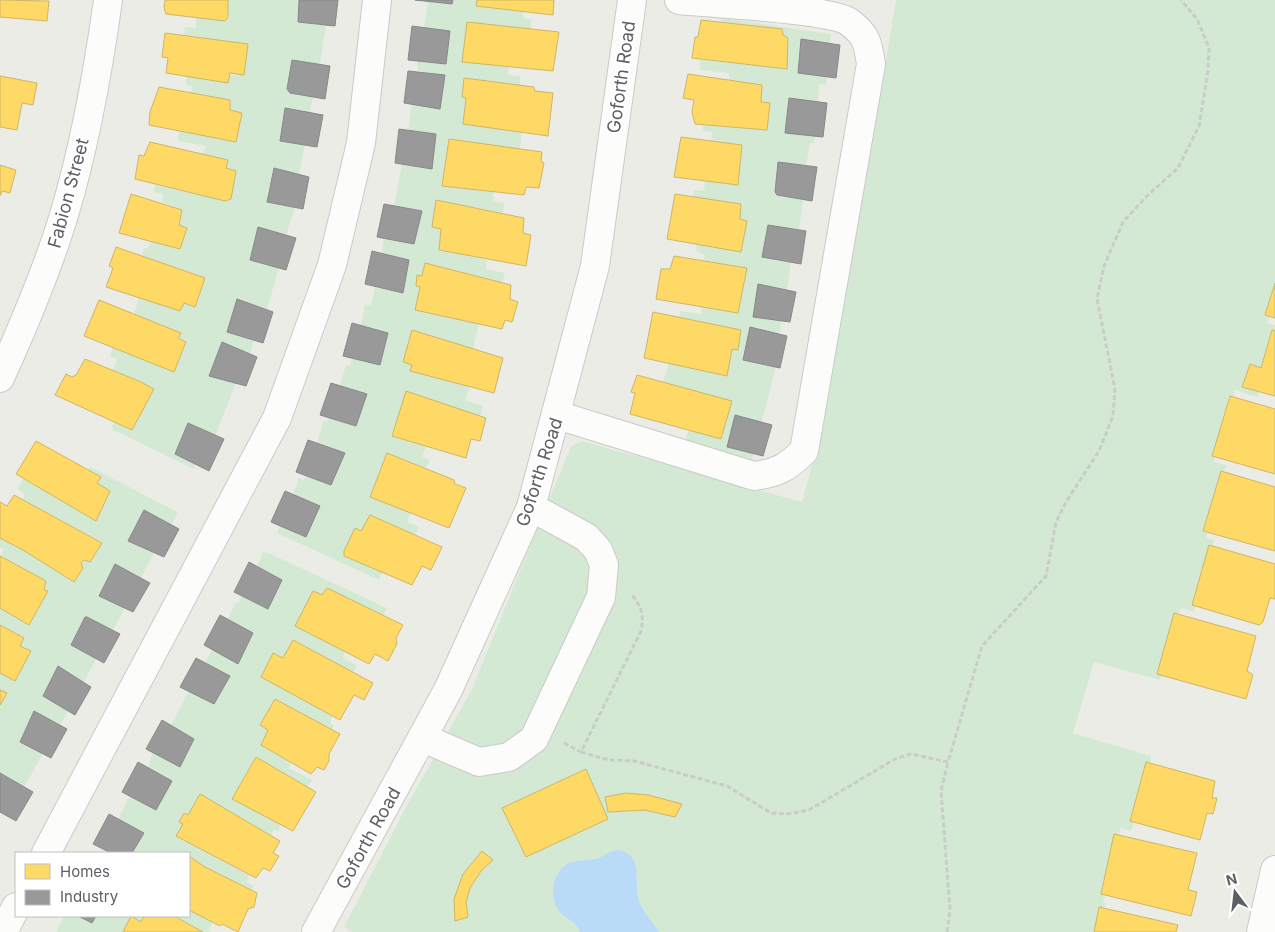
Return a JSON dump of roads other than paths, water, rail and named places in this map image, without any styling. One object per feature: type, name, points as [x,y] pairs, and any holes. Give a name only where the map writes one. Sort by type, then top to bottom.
[{"type":"street","name":"Fabion Street","points":[[0,378],[25,322],[64,215],[90,108],[108,0]]},
{"type":"street","points":[[47,852],[277,418],[332,265],[361,143],[377,0]]},
{"type":"street","name":"Goforth Road","points":[[316,932],[448,690],[531,507],[557,415],[595,266],[632,0]]},
{"type":"street","points":[[557,415],[754,476],[772,473],[789,466],[804,451],[871,64],[868,40],[848,21],[821,14],[679,0]]},
{"type":"street","points":[[422,738],[479,762],[509,757],[534,739],[601,597],[604,566],[598,550],[586,537],[531,507]]},
{"type":"street","points":[[1261,932],[1275,870]]},
{"type":"street","points":[[2,932],[15,909]]},
{"type":"water","points":[[617,850],[631,856],[636,868],[638,898],[644,912],[659,932],[580,932],[574,922],[559,911],[553,892],[556,878],[563,867],[580,860],[599,858]]}]
